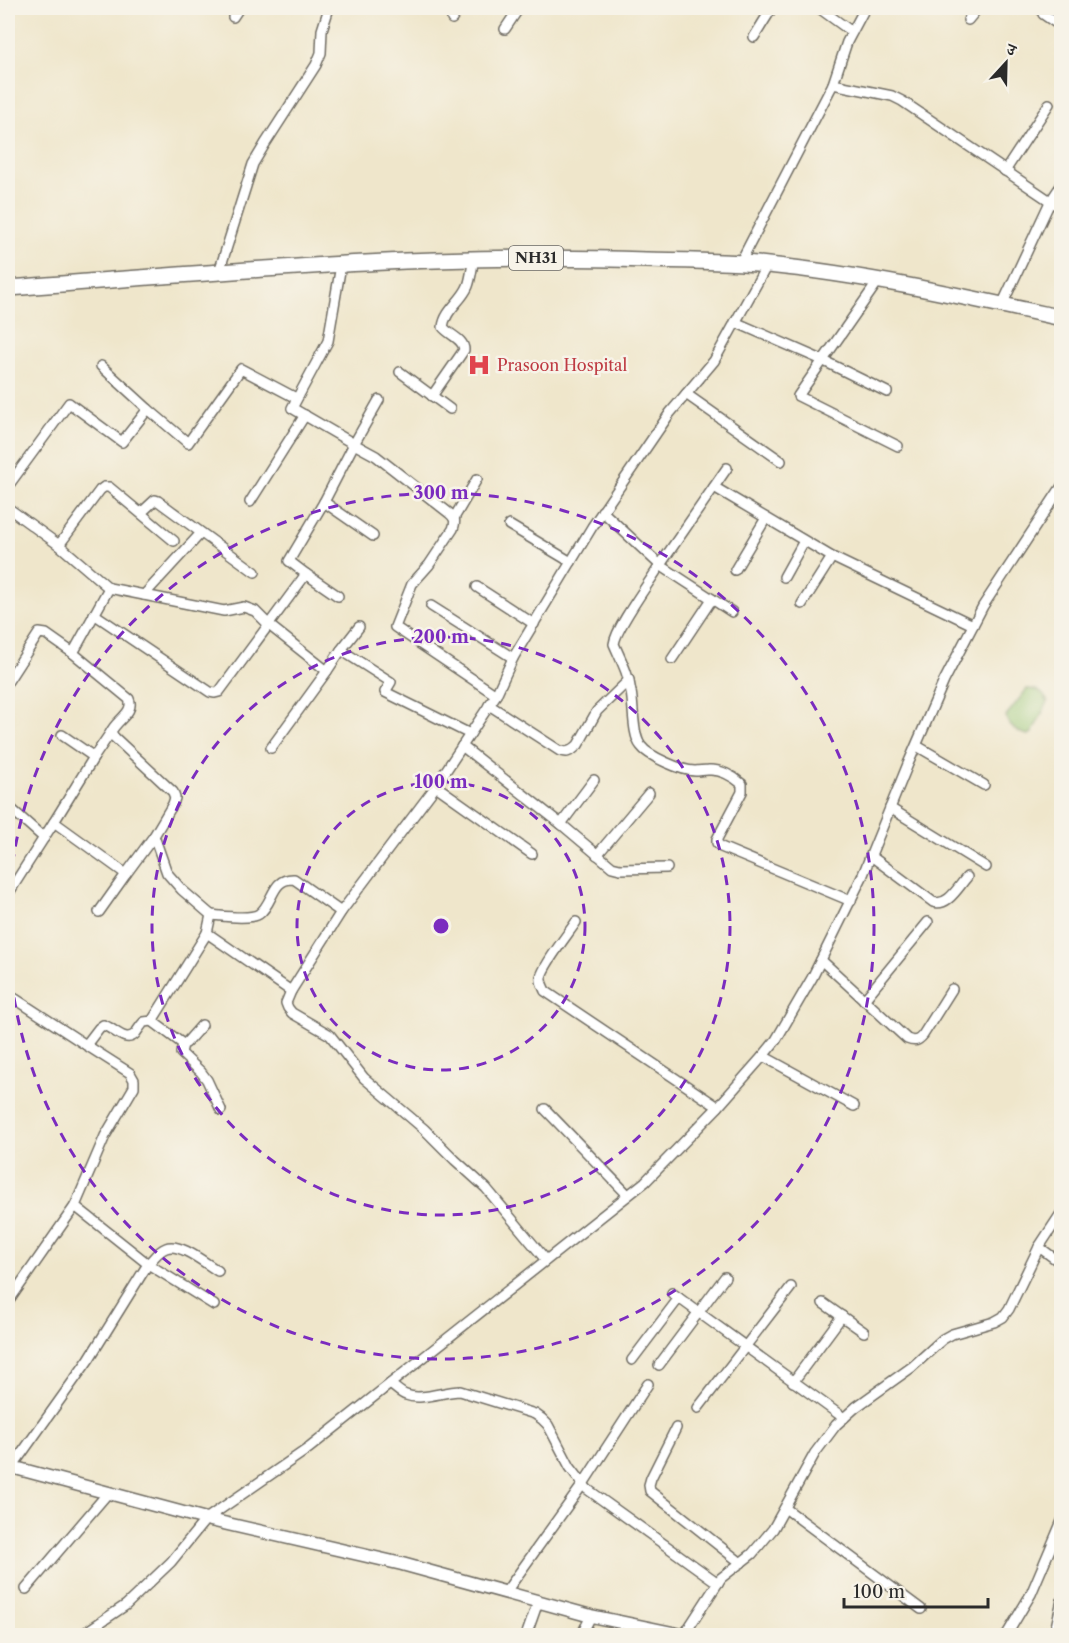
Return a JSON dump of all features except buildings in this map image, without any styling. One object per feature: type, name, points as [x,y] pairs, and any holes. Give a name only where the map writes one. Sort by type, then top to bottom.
[{"type":"highway","name":"NH31","points":[[8,288],[219,272],[474,258],[589,258],[767,265],[879,280],[1062,318]]},
{"type":"main road","points":[[10,1466],[206,1519],[402,1564],[591,1616],[665,1633],[685,1635]]},
{"type":"street","points":[[232,18],[239,8]]},
{"type":"street","points":[[219,272],[254,164],[316,65],[321,53],[322,30],[329,8]]},
{"type":"street","points":[[452,19],[459,8]]},
{"type":"street","points":[[505,29],[519,8]]},
{"type":"street","points":[[754,37],[772,8]]},
{"type":"street","points":[[819,8],[852,32]]},
{"type":"street","points":[[740,263],[833,84],[840,59],[865,8]]},
{"type":"street","points":[[968,20],[978,8]]},
{"type":"street","points":[[1043,14],[1060,21]]},
{"type":"street","points":[[833,84],[877,92],[902,101],[1062,209]]},
{"type":"street","points":[[1005,171],[1049,104]]},
{"type":"street","points":[[1002,305],[1050,202],[1062,184]]},
{"type":"street","points":[[432,396],[464,350],[464,345],[443,327],[448,314],[468,286],[474,258]]},
{"type":"street","points":[[340,265],[328,341],[291,408],[376,456],[454,518],[456,522],[453,529],[429,565],[412,584],[394,627],[496,695]]},
{"type":"street","points":[[546,1260],[486,1188],[424,1129],[364,1078],[330,1035],[292,1013],[286,1003],[291,991],[341,912],[436,786],[496,695],[513,658],[602,511],[670,413],[714,361],[767,265]]},
{"type":"street","points":[[879,280],[798,396],[898,446]]},
{"type":"street","points":[[735,322],[822,360],[887,392]]},
{"type":"street","points":[[101,366],[188,443],[241,369],[296,398]]},
{"type":"street","points":[[400,372],[450,409]]},
{"type":"street","points":[[686,394],[781,461]]},
{"type":"street","points":[[338,596],[289,561],[379,400]]},
{"type":"street","points":[[8,486],[69,403],[122,442],[148,409]]},
{"type":"street","points":[[250,502],[305,415]]},
{"type":"street","points":[[728,468],[660,565],[614,640],[629,680],[637,740],[647,751],[678,768],[694,771],[717,770],[742,784],[742,792],[717,839],[721,847],[851,901]]},
{"type":"street","points":[[454,518],[477,479]]},
{"type":"street","points":[[80,1635],[126,1605],[171,1562],[206,1519],[309,1448],[645,1182],[718,1107],[763,1056],[776,1040],[851,901],[944,681],[973,625],[983,606],[1062,486]]},
{"type":"street","points":[[59,545],[100,490],[105,487],[109,487],[174,541]]},
{"type":"street","points":[[714,487],[832,557],[973,625]]},
{"type":"street","points":[[141,513],[155,500],[255,572]]},
{"type":"street","points":[[324,502],[373,536]]},
{"type":"street","points":[[8,508],[59,545],[109,588],[224,611],[244,607],[255,611],[327,671]]},
{"type":"street","points":[[602,511],[660,565],[732,612]]},
{"type":"street","points":[[735,570],[766,518]]},
{"type":"street","points":[[509,525],[571,562]]},
{"type":"street","points":[[144,595],[201,533]]},
{"type":"street","points":[[784,577],[804,541]]},
{"type":"street","points":[[802,604],[832,557]]},
{"type":"street","points":[[94,614],[210,692],[215,693],[219,692],[306,574]]},
{"type":"street","points":[[477,587],[534,624]]},
{"type":"street","points":[[73,653],[109,588]]},
{"type":"street","points":[[672,659],[712,599]]},
{"type":"street","points":[[431,606],[513,658]]},
{"type":"street","points":[[271,748],[359,627]]},
{"type":"street","points":[[8,681],[39,633],[46,634],[73,653],[131,703],[130,709],[114,726],[8,894]]},
{"type":"street","points":[[341,650],[391,682],[385,692],[470,734]]},
{"type":"street","points":[[489,705],[560,751],[567,752],[578,745],[597,711],[629,680]]},
{"type":"street","points":[[99,912],[154,836],[175,798],[173,792],[111,732]]},
{"type":"street","points":[[62,735],[94,757]]},
{"type":"street","points":[[462,746],[612,867],[620,869],[667,868]]},
{"type":"street","points":[[916,746],[984,785]]},
{"type":"street","points":[[561,824],[594,780]]},
{"type":"street","points":[[436,786],[532,854]]},
{"type":"street","points":[[597,855],[649,793]]},
{"type":"street","points":[[8,806],[44,838]]},
{"type":"street","points":[[890,808],[986,867]]},
{"type":"street","points":[[54,822],[126,874]]},
{"type":"street","points":[[154,836],[167,873],[182,890],[211,915],[258,915],[285,878],[294,879],[341,912]]},
{"type":"street","points":[[871,856],[938,904],[947,901],[966,877]]},
{"type":"street","points":[[152,1021],[207,933],[211,915]]},
{"type":"street","points":[[576,922],[545,969],[541,978],[545,991],[718,1107]]},
{"type":"street","points":[[864,1000],[928,922]]},
{"type":"street","points":[[207,933],[291,991]]},
{"type":"street","points":[[821,960],[908,1040],[918,1040],[923,1035],[952,989]]},
{"type":"street","points":[[8,1302],[75,1206],[105,1136],[134,1088],[134,1080],[130,1074],[14,998]]},
{"type":"street","points":[[86,1045],[103,1025],[125,1037],[130,1037],[144,1022],[152,1021],[183,1044]]},
{"type":"street","points":[[202,1025],[183,1044],[181,1053],[207,1080],[221,1110]]},
{"type":"street","points":[[763,1056],[854,1106]]},
{"type":"street","points":[[545,1109],[628,1195]]},
{"type":"street","points":[[75,1206],[148,1264],[214,1305]]},
{"type":"street","points":[[685,1635],[718,1583],[763,1543],[815,1454],[836,1425],[856,1407],[912,1366],[943,1338],[1003,1317],[1039,1246],[1062,1212]]},
{"type":"street","points":[[1039,1246],[1062,1264]]},
{"type":"street","points":[[10,1466],[89,1359],[148,1264],[158,1253],[164,1248],[176,1247],[218,1271]]},
{"type":"street","points":[[658,1365],[725,1277]]},
{"type":"street","points":[[698,1408],[791,1287]]},
{"type":"street","points":[[632,1360],[675,1296],[844,1418]]},
{"type":"street","points":[[823,1303],[864,1332]]},
{"type":"street","points":[[793,1382],[842,1316]]},
{"type":"street","points":[[390,1384],[404,1395],[411,1397],[460,1390],[535,1414],[548,1425],[570,1467],[587,1489],[718,1583]]},
{"type":"street","points":[[505,1593],[583,1484],[648,1384]]},
{"type":"street","points":[[676,1428],[651,1478],[650,1491],[741,1563]]},
{"type":"street","points":[[26,1589],[108,1493]]},
{"type":"street","points":[[785,1508],[921,1610]]},
{"type":"street","points":[[1008,1635],[1031,1594],[1062,1521]]},
{"type":"street","points":[[1054,1635],[1062,1600]]},
{"type":"street","points":[[526,1635],[538,1602]]},
{"type":"street","points":[[581,1635],[591,1616]]},
{"type":"green space","points":[[1027,689],[1040,692],[1048,702],[1032,733],[1028,735],[1014,729],[1006,716]]},
{"type":"place","name":"Prasoon Hospital","points":[[479,365]]}]
